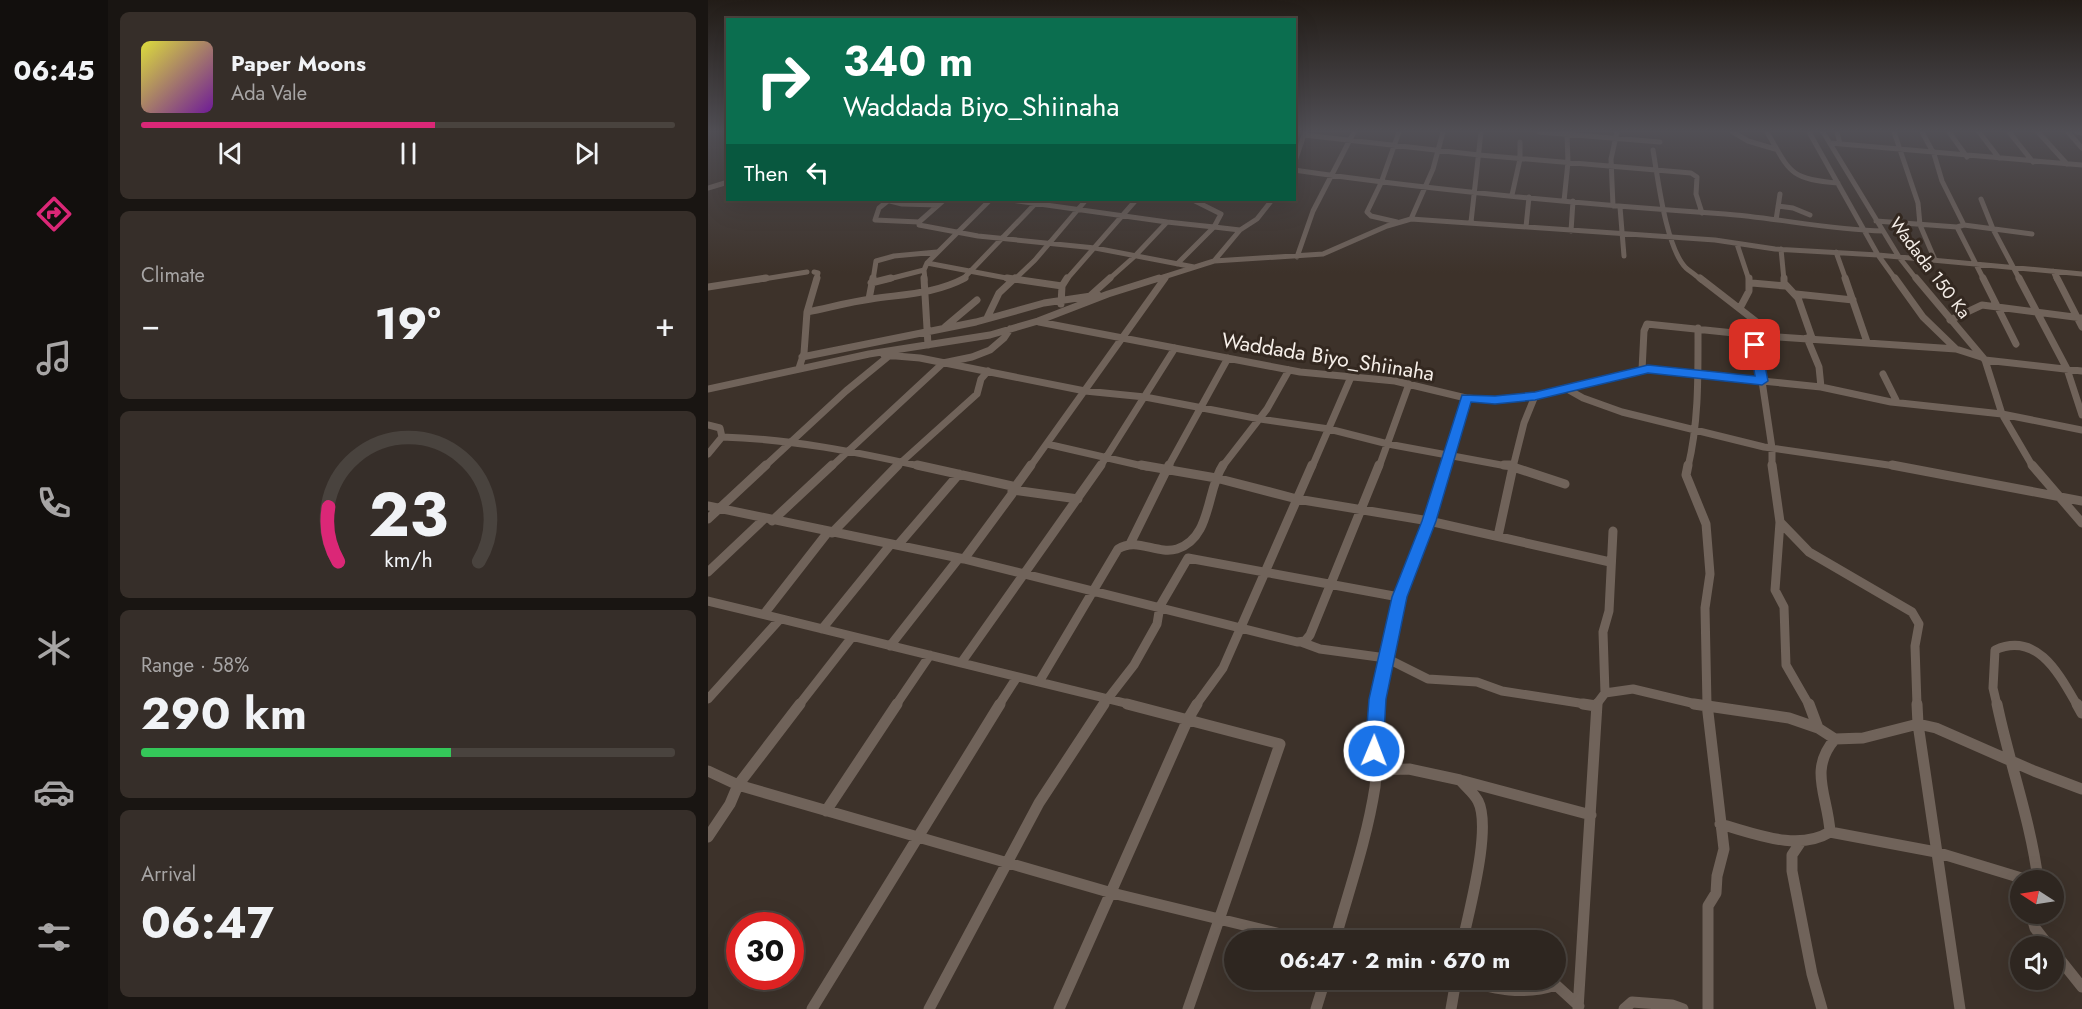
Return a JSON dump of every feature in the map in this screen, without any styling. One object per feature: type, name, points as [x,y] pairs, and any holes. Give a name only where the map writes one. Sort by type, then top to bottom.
[{"type":"street","points":[[1297,257],[1298,246],[1306,227],[1331,179]]},
{"type":"street","points":[[1349,179],[1776,220],[1844,230],[1882,231]]},
{"type":"street","points":[[1382,179],[1368,215],[1398,222]]},
{"type":"street","points":[[1411,219],[1428,179]]},
{"type":"street","points":[[1471,222],[1476,179]]},
{"type":"street","points":[[1512,195],[1516,179]]},
{"type":"street","points":[[1564,201],[1566,179]]},
{"type":"street","points":[[1613,179],[1624,256]]},
{"type":"street","points":[[1659,179],[1665,211],[1685,267],[1740,308],[1771,336]]},
{"type":"street","points":[[1696,179],[1697,198],[1702,213]]},
{"type":"street","points":[[1807,179],[1838,183]]},
{"type":"street","name":"Wadada 150 Ka","points":[[1836,179],[1878,255],[1923,317],[1956,349],[1983,359]]},
{"type":"street","name":"Wadada 150 Ka","points":[[1851,179],[1899,257],[1983,359],[2002,414],[2023,453],[2082,523]]},
{"type":"street","points":[[1910,179],[1918,203],[1920,225],[1935,260]]},
{"type":"street","points":[[1941,179],[1977,264],[2016,344]]},
{"type":"street","points":[[708,188],[726,183]]},
{"type":"street","points":[[1776,220],[1780,194]]},
{"type":"street","points":[[1526,227],[1529,197]]},
{"type":"street","points":[[1981,199],[1993,229],[2067,369],[2082,415]]},
{"type":"street","points":[[886,201],[879,208],[875,220],[919,222],[941,202]]},
{"type":"street","points":[[928,345],[926,267],[956,232],[989,201]]},
{"type":"street","points":[[1017,201],[1240,230]]},
{"type":"street","points":[[987,318],[999,293],[1035,260],[1085,201]]},
{"type":"street","points":[[1059,314],[1062,286],[1135,201]]},
{"type":"street","points":[[1177,264],[1214,227],[1221,214],[1195,201]]},
{"type":"street","points":[[1214,261],[1240,230],[1257,219],[1271,201]]},
{"type":"street","points":[[1571,231],[1573,201]]},
{"type":"street","points":[[916,202],[941,202]]},
{"type":"street","points":[[807,312],[869,299],[926,293],[952,285],[967,277],[999,239],[1035,204]]},
{"type":"street","points":[[1778,206],[1793,208],[1810,215]]},
{"type":"street","points":[[708,389],[869,354],[990,335],[1059,314],[1108,294],[1214,261],[1297,257],[1333,252],[1398,222],[1411,219],[1737,243],[1781,249],[1878,255],[2082,274]]},
{"type":"street","points":[[1876,221],[1960,226],[2032,234]]},
{"type":"street","points":[[919,222],[919,225],[956,232],[999,239],[1095,248],[1194,267]]},
{"type":"street","points":[[1091,295],[1135,256],[1167,222]]},
{"type":"street","points":[[1737,243],[1752,283],[1747,298],[1740,308]]},
{"type":"street","points":[[1781,249],[1785,286]]},
{"type":"street","points":[[869,299],[875,263],[879,260],[894,256],[937,252]]},
{"type":"street","points":[[1836,252],[1867,342]]},
{"type":"street","points":[[871,283],[926,267],[1062,286]]},
{"type":"street","points":[[708,287],[811,272],[818,273],[807,312],[799,368]]},
{"type":"street","points":[[2053,272],[2080,317],[2082,327]]},
{"type":"street","points":[[890,646],[962,559],[1124,339],[1167,276]]},
{"type":"street","points":[[1752,283],[1785,286],[1796,294],[1853,300]]},
{"type":"street","points":[[802,357],[1091,295],[1108,294]]},
{"type":"street","points":[[1796,294],[1822,375],[1821,387]]},
{"type":"street","points":[[945,327],[977,300]]},
{"type":"street","points":[[1950,320],[1982,305],[2080,317]]},
{"type":"street","name":"Waddada Biyo_Shiinaha","points":[[1038,321],[1289,370],[1409,384],[1466,398],[1495,400],[1535,396],[1642,370],[1821,387],[1891,402]]},
{"type":"street","points":[[1642,370],[1645,325],[1653,323],[1763,336],[1956,349]]},
{"type":"street","points":[[1698,328],[1698,374],[1693,455],[1686,471],[1706,524],[1710,574],[1705,608],[1707,707],[1724,849],[1717,876],[1716,893],[1708,906],[1708,1009]]},
{"type":"street","points":[[708,572],[848,450],[943,363],[969,359],[995,349],[1010,329]]},
{"type":"street","points":[[990,335],[995,349]]},
{"type":"street","points":[[1763,336],[1755,339],[1772,448],[1772,477],[1780,522],[1775,590],[1784,607],[1786,665],[1806,697],[1818,728]]},
{"type":"street","points":[[961,663],[1078,500],[1175,348]]},
{"type":"street","points":[[869,354],[920,358],[1085,391],[1145,397],[1202,406],[1260,419],[1329,429],[1388,444],[1513,467],[1565,484]]},
{"type":"street","points":[[708,519],[846,391],[890,356]]},
{"type":"street","points":[[1130,544],[1166,471],[1228,358]]},
{"type":"street","points":[[1983,359],[2082,371]]},
{"type":"street","points":[[1039,682],[1123,544],[1172,550],[1181,547],[1191,539],[1204,519],[1212,499],[1216,478],[1231,454],[1260,419],[1289,370]]},
{"type":"street","points":[[764,614],[830,532],[901,462],[977,394],[981,379],[988,371]]},
{"type":"street","points":[[1883,375],[1895,396],[1896,400],[1891,402]]},
{"type":"street","points":[[1059,1009],[1194,706],[1219,676],[1351,377]]},
{"type":"street","points":[[1299,642],[1310,635],[1359,510],[1388,444],[1409,384]]},
{"type":"street","points":[[1567,389],[1594,403],[1622,412],[1772,448],[1932,471],[2082,501]]},
{"type":"street","points":[[1498,536],[1524,423],[1535,396]]},
{"type":"street","points":[[1338,930],[1369,816],[1375,785],[1374,726],[1399,597],[1429,521],[1466,398]]},
{"type":"street","points":[[1891,402],[2002,414],[2082,430]]},
{"type":"street","points":[[708,425],[720,428],[722,437]]},
{"type":"street","points":[[722,437],[762,438],[848,450],[1005,484],[1012,486],[1013,490],[1078,500]]},
{"type":"street","points":[[708,453],[722,437]]},
{"type":"street","points":[[1047,444],[1166,471],[1216,478],[1297,499],[1429,521],[1610,562]]},
{"type":"street","points":[[822,629],[894,544],[959,474]]},
{"type":"street","points":[[708,506],[962,559],[1240,629],[1313,645],[1320,649],[1386,658],[1428,679],[1477,682],[1502,691],[1596,706]]},
{"type":"street","points":[[1780,522],[1809,552],[1912,612],[1919,624],[1915,646],[1918,724],[1960,1009]]},
{"type":"street","points":[[1605,693],[1603,632],[1609,611],[1613,531]]},
{"type":"street","points":[[929,1009],[1039,803],[1107,699],[1134,665],[1157,624],[1159,608],[1188,558],[1399,597]]},
{"type":"street","points":[[708,601],[1188,719],[1280,744],[1188,1009]]},
{"type":"street","points":[[708,699],[780,619]]},
{"type":"street","points":[[708,837],[730,804],[738,785],[852,637]]},
{"type":"street","points":[[2037,870],[2035,854],[2009,760],[1993,688],[1995,650],[2003,644],[2022,643],[2032,646],[2046,660],[2082,713]]},
{"type":"street","points":[[825,811],[930,656]]},
{"type":"street","points":[[812,1009],[1017,677]]},
{"type":"street","points":[[1579,1007],[1596,706],[1605,693],[1633,689],[1707,707],[1789,718],[1818,728],[1835,739],[1863,738],[1918,724],[1936,728],[2034,771],[2082,789]]},
{"type":"street","points":[[1720,824],[1800,843],[1827,836],[1830,832],[1830,820],[1818,775],[1826,747],[1835,739]]},
{"type":"street","points":[[1374,770],[1409,769],[1460,780],[1591,815]]},
{"type":"street","points":[[708,771],[738,785],[1112,893],[1265,930]]},
{"type":"street","points":[[1460,780],[1480,803],[1481,823],[1478,865],[1465,930]]},
{"type":"street","points":[[1830,832],[1936,852],[2010,875]]},
{"type":"street","points":[[1800,843],[1792,855],[1792,871],[1812,974],[1822,1009]]},
{"type":"street","points":[[2064,964],[2082,987]]},
{"type":"street","points":[[1317,1009],[1322,990]]},
{"type":"street","points":[[1450,1009],[1454,990]]},
{"type":"street","points":[[1501,990],[1516,994],[1536,993],[1544,990]]},
{"type":"street","points":[[1561,990],[1579,1007]]},
{"type":"street","points":[[1624,1009],[1632,1002],[1672,1005],[1683,1009]]},
{"type":"route","points":[[1374,751],[1377,699],[1399,597],[1429,521],[1466,398],[1495,400],[1535,396],[1648,369],[1762,381],[1755,345]]}]
